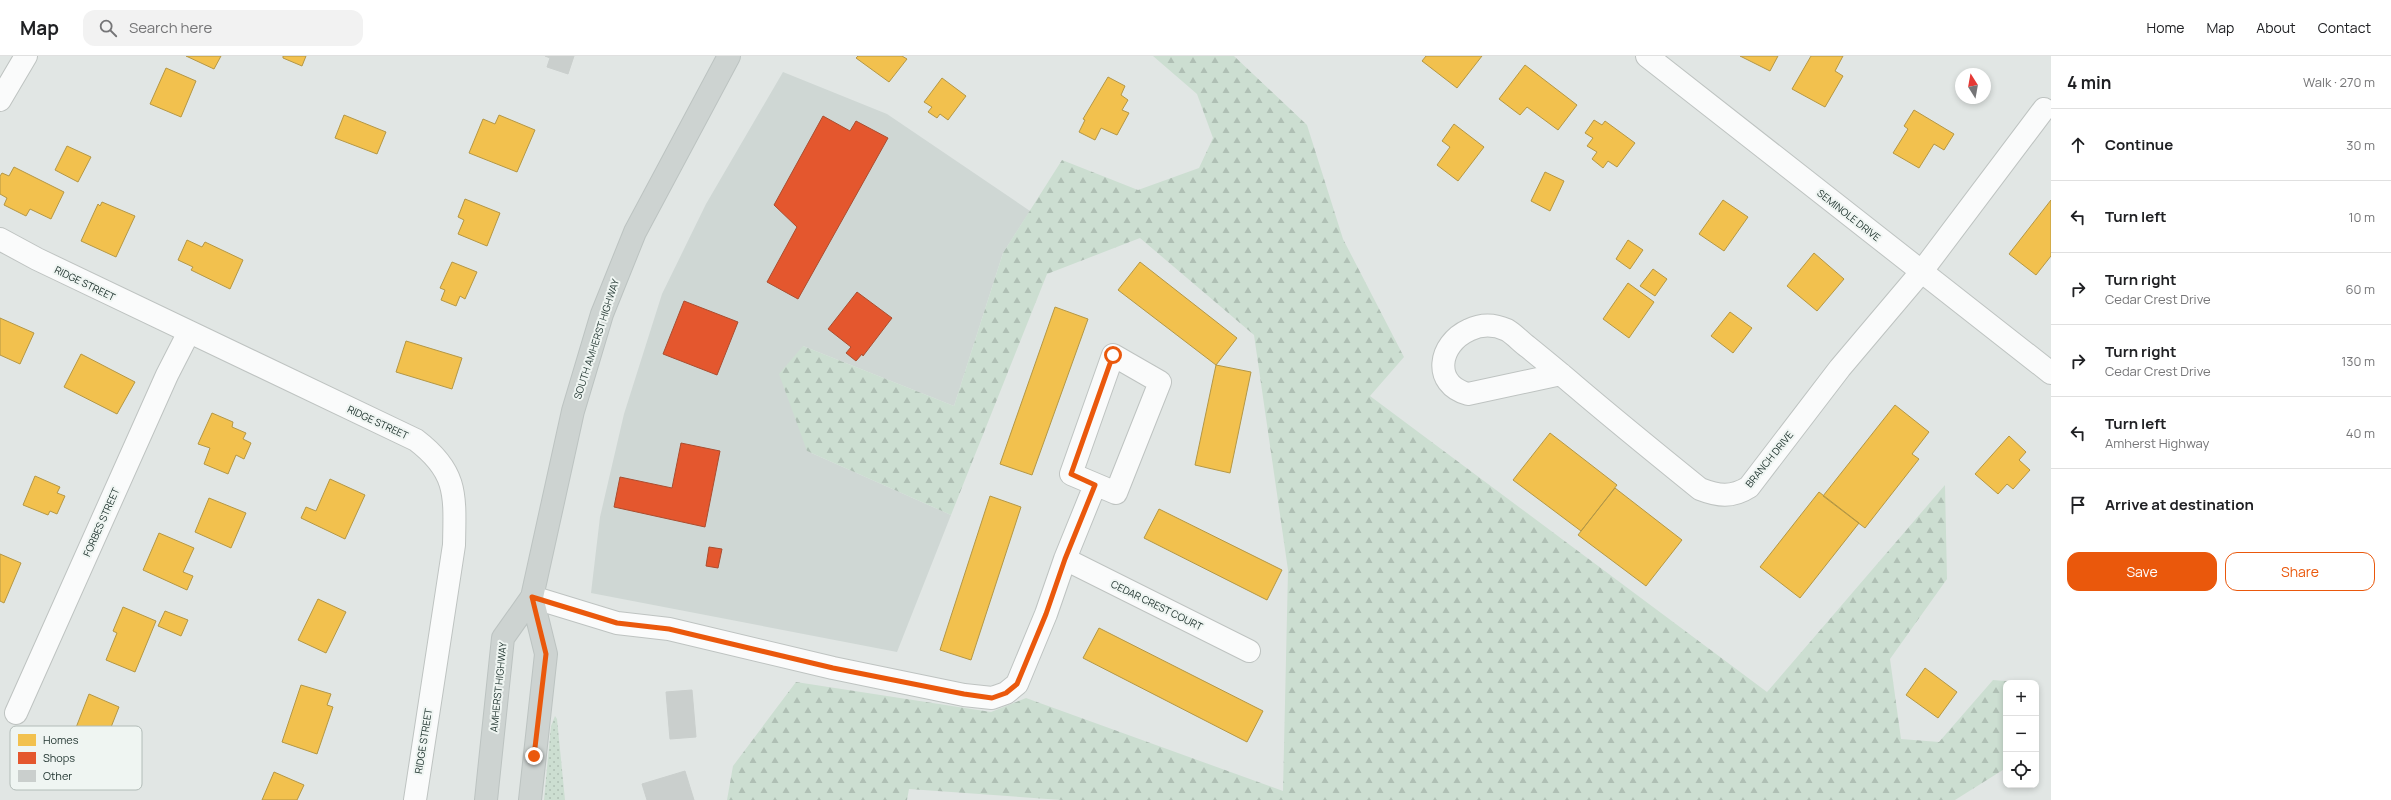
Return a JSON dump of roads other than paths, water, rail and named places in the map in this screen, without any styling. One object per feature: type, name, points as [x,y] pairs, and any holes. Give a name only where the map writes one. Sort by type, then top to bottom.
[{"type":"main road","name":"SOUTH AMHERST HIGHWAY","points":[[532,597],[573,411],[611,288],[635,232],[729,56]]},
{"type":"main road","name":"AMHERST HIGHWAY","points":[[486,800],[503,638],[532,597]]},
{"type":"main road","points":[[530,800],[546,654],[532,597]]},
{"type":"street","points":[[0,100],[26,56]]},
{"type":"street","name":"SEMINOLE DRIVE","points":[[1647,56],[1922,272],[2048,363]]},
{"type":"street","name":"BRANCH DRIVE","points":[[1561,374],[1468,394],[1456,390],[1445,379],[1442,369],[1446,353],[1452,342],[1467,330],[1482,326],[1497,326],[1508,331],[1561,374],[1700,489],[1714,495],[1729,496],[1749,487],[1840,368],[1922,272],[2044,109]]},
{"type":"street","name":"RIDGE STREET","points":[[0,239],[36,260],[416,440],[432,452],[450,478],[455,510],[454,544],[414,800]]},
{"type":"street","name":"FORBES STREET","points":[[16,713],[167,375],[189,332]]},
{"type":"street","points":[[1113,355],[1160,382],[1116,493],[1095,485],[1071,474],[1113,355]]},
{"type":"street","points":[[532,597],[617,623],[669,629],[833,668],[964,694],[992,698],[1006,693],[1017,684],[1046,614],[1065,559],[1095,485]]},
{"type":"street","name":"CEDAR CREST COURT","points":[[1065,559],[1249,651]]}]
